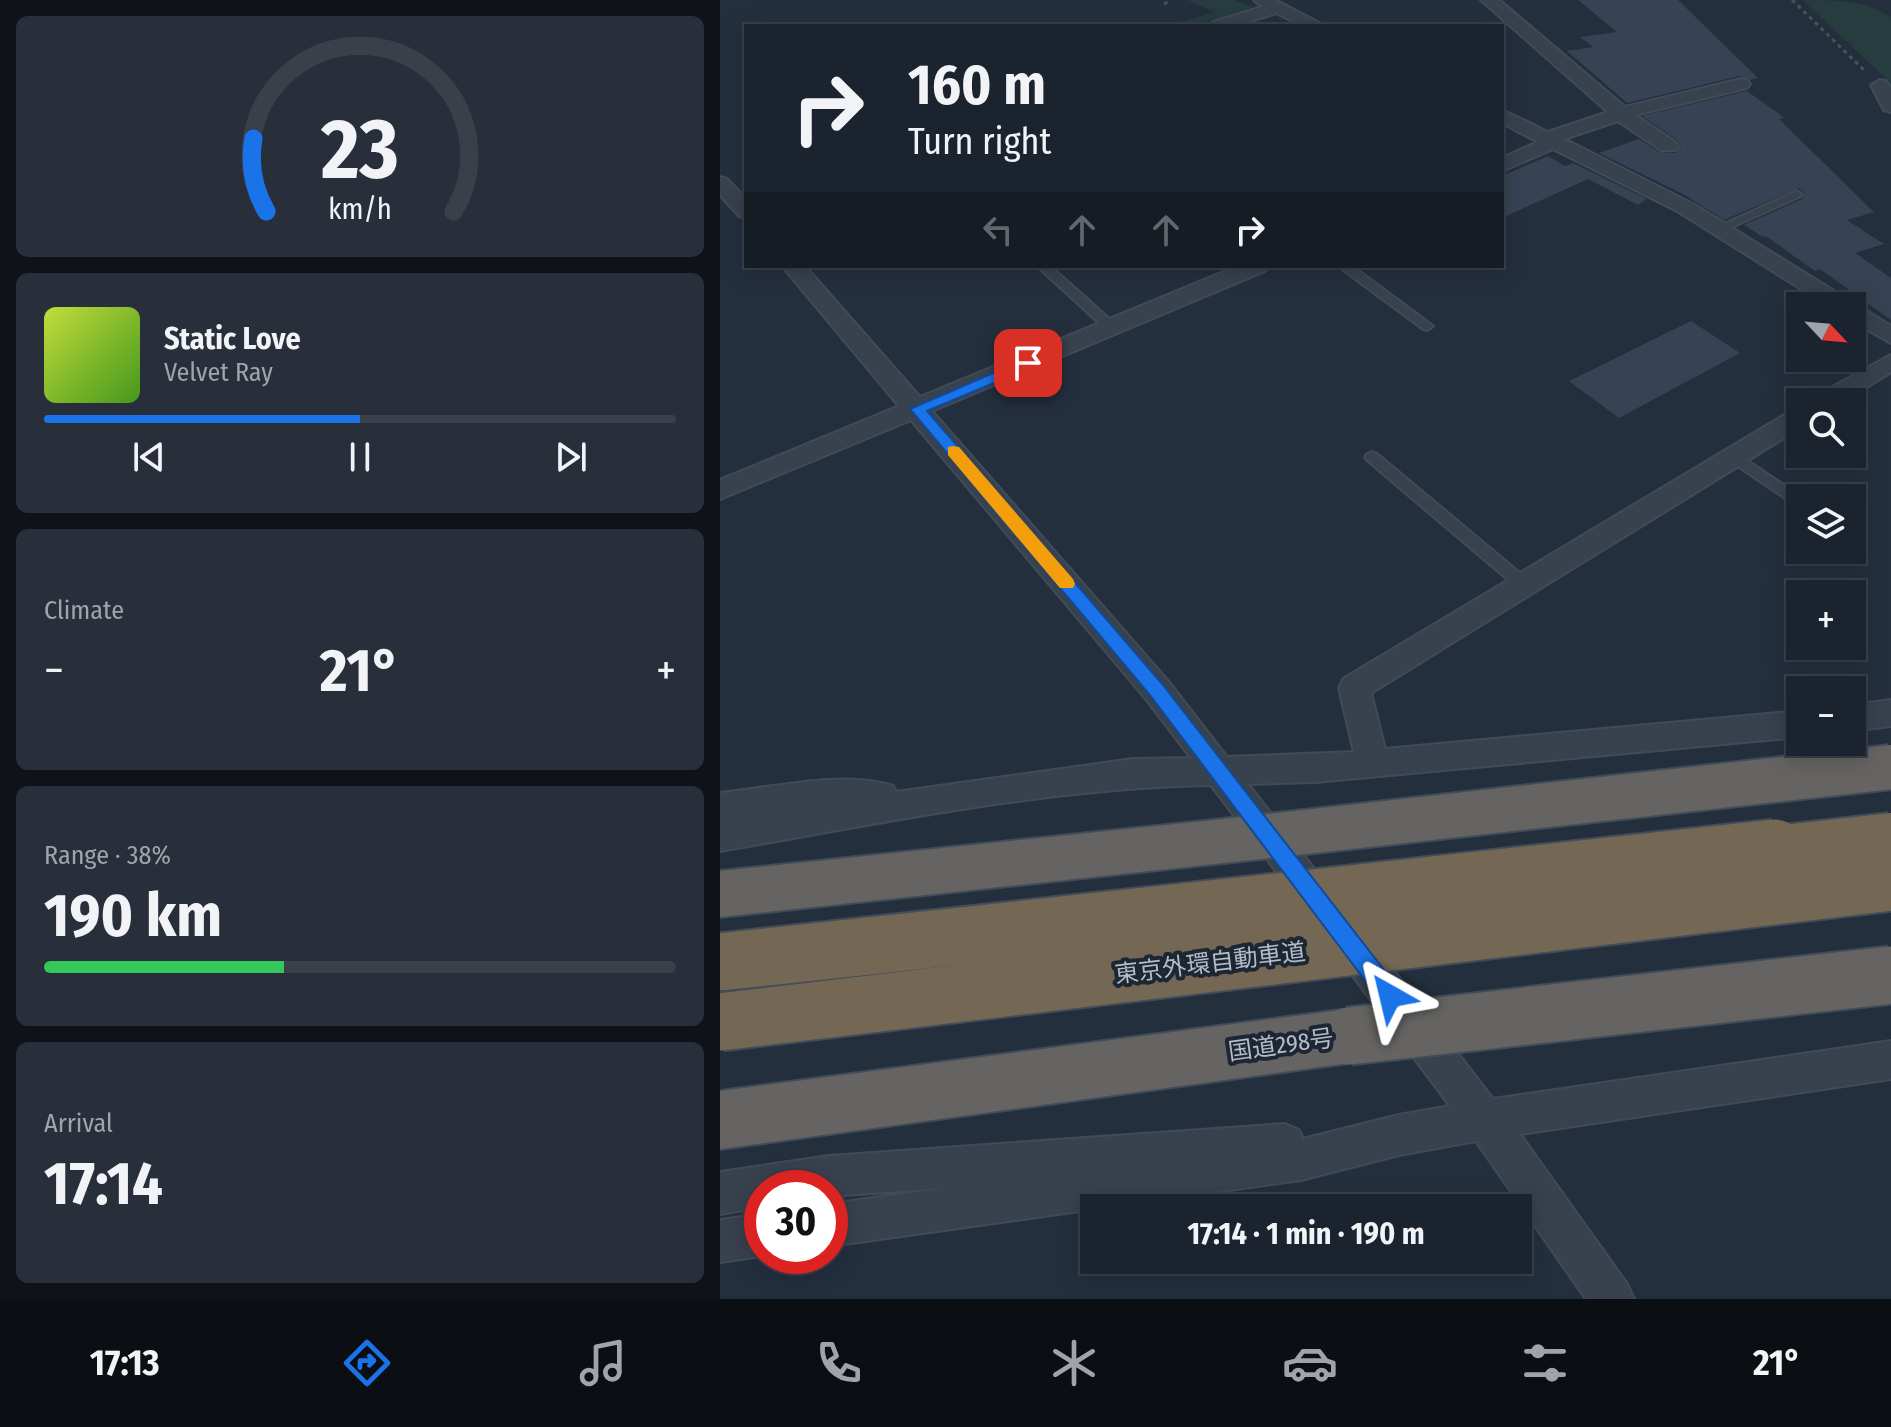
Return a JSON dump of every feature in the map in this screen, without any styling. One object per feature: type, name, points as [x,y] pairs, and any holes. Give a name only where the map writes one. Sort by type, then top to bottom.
[{"type":"highway","points":[[720,894],[1891,767]]},
{"type":"highway","points":[[720,962],[1891,835]]},
{"type":"highway","name":"東京外環自動車道","points":[[720,1022],[1891,882]]},
{"type":"highway","name":"国道298号","points":[[720,1120],[1349,1036],[1891,975]]},
{"type":"street","points":[[1489,0],[1622,113],[1668,146]]},
{"type":"street","points":[[1224,24],[1275,3],[1312,24]]},
{"type":"street","points":[[1504,164],[1552,140],[1622,113],[1741,84]]},
{"type":"street","points":[[1880,85],[1891,106]]},
{"type":"street","points":[[1504,117],[1686,208],[1821,292]]},
{"type":"street","points":[[744,178],[721,184],[744,210]]},
{"type":"street","points":[[795,268],[1157,690],[1485,1120],[1612,1299]]},
{"type":"street","points":[[720,490],[1252,268]]},
{"type":"street","points":[[1866,320],[1891,336]]},
{"type":"street","points":[[1848,388],[1891,362]]},
{"type":"street","points":[[1372,762],[1354,688],[1786,425]]},
{"type":"street","points":[[1866,716],[1891,713]]},
{"type":"street","points":[[720,836],[945,798],[1133,773],[1315,769],[1786,725]]},
{"type":"street","points":[[720,807],[833,795],[945,798]]},
{"type":"street","points":[[848,1223],[1301,1160],[1399,1135],[1485,1120],[1891,1060]]},
{"type":"street","points":[[720,1193],[829,1176],[1399,1135]]},
{"type":"street","points":[[720,1241],[744,1238]]},
{"type":"lane","points":[[1719,229],[1797,194]]},
{"type":"lane","points":[[1045,268],[1112,328]]},
{"type":"lane","points":[[1347,268],[1427,326]]},
{"type":"lane","points":[[1372,457],[1523,584]]},
{"type":"lane","points":[[1734,457],[1786,493]]},
{"type":"path","points":[[1164,4],[1171,0]]},
{"type":"path","points":[[1792,0],[1880,85]]},
{"type":"green space","points":[[1188,0],[1235,0],[1253,7],[1200,24],[1172,24],[1215,12]]},
{"type":"green space","points":[[1802,0],[1860,4],[1891,17],[1891,83]]},
{"type":"building","points":[[1578,0],[1678,0],[1758,78],[1750,80],[1740,76],[1627,103],[1567,51],[1593,47],[1580,37],[1617,32]]},
{"type":"building","points":[[1747,91],[1785,118],[1779,119],[1874,212],[1847,220],[1884,244],[1855,253],[1891,278],[1891,320],[1866,302],[1866,292],[1852,292],[1820,269],[1815,271],[1766,236],[1744,225],[1802,199],[1805,193],[1799,188],[1724,220],[1683,194],[1599,153],[1639,139],[1659,152],[1675,153],[1681,146],[1677,140],[1642,116]]},
{"type":"building","points":[[1548,156],[1565,166],[1573,163],[1647,199],[1638,205],[1588,179],[1504,217],[1504,175]]},
{"type":"building","points":[[1691,321],[1740,353],[1619,418],[1569,381]]},
{"type":"slow traffic","points":[[953,451],[1066,584]]},
{"type":"route","points":[[1028,363],[918,409],[1157,690],[1390,996]]}]
